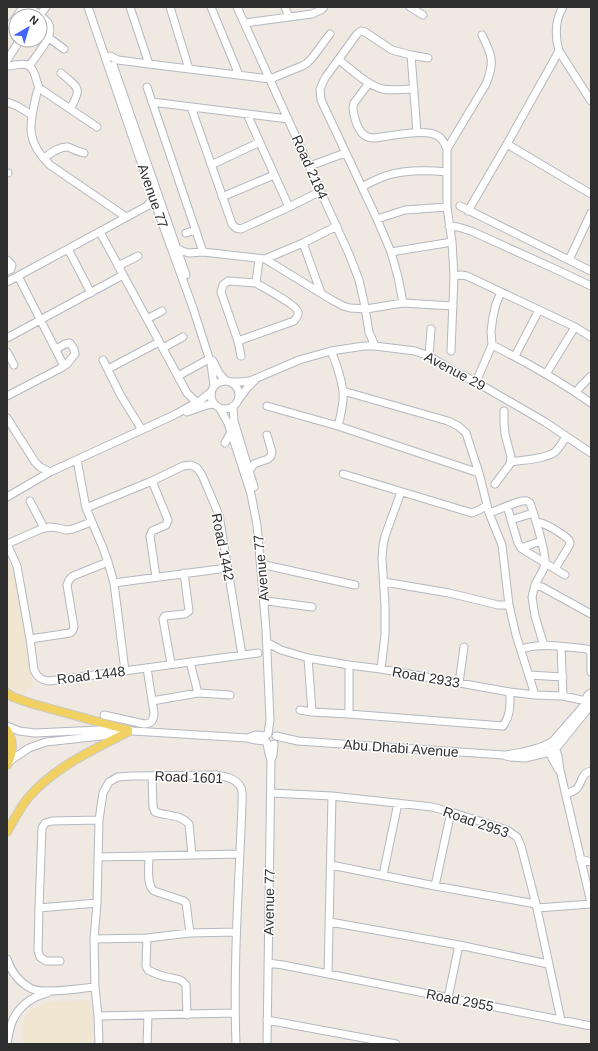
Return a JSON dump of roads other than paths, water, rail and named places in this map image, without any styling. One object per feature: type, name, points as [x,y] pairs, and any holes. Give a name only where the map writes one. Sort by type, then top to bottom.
[{"type":"main road","points":[[7,693],[13,697],[33,704],[130,731]]},
{"type":"main road","points":[[7,730],[12,743],[8,764]]},
{"type":"main road","points":[[7,832],[28,798],[42,784],[57,772],[130,731]]},
{"type":"street","name":"Avenue 77","points":[[88,7],[153,198],[193,308],[213,375],[212,389]]},
{"type":"street","name":"Avenue 77","points":[[93,7],[110,56],[115,63],[176,248],[183,265],[214,363],[219,373],[228,381]]},
{"type":"street","points":[[130,7],[149,64]]},
{"type":"street","points":[[170,7],[189,69]]},
{"type":"street","points":[[211,7],[239,75]]},
{"type":"street","name":"Road 2184","points":[[238,7],[350,254],[360,280],[369,332],[375,346]]},
{"type":"street","points":[[285,7],[289,17]]},
{"type":"street","points":[[245,23],[312,14],[324,7]]},
{"type":"street","points":[[410,7],[423,15]]},
{"type":"street","points":[[563,7],[559,15],[556,28],[559,51],[591,101]]},
{"type":"street","points":[[30,65],[49,38],[50,32],[48,23]]},
{"type":"street","points":[[403,303],[391,252],[362,186],[321,100],[320,89],[325,78],[357,34],[361,31],[365,32],[392,50],[428,58]]},
{"type":"street","points":[[115,63],[149,64],[270,79],[307,63],[330,34]]},
{"type":"street","points":[[446,149],[486,84],[489,75],[492,57],[490,49],[482,34]]},
{"type":"street","points":[[49,38],[64,49]]},
{"type":"street","points":[[7,60],[15,48]]},
{"type":"street","points":[[468,211],[559,51]]},
{"type":"street","points":[[412,55],[417,132]]},
{"type":"street","points":[[339,60],[369,83],[384,90],[414,89]]},
{"type":"street","points":[[7,66],[25,64],[30,65]]},
{"type":"street","points":[[30,65],[39,88],[30,130],[37,149],[50,165],[126,217]]},
{"type":"street","points":[[61,73],[75,86],[78,92],[70,109]]},
{"type":"street","points":[[369,83],[352,107],[362,133],[370,138],[417,132],[433,133],[438,135],[445,143],[447,207],[452,242],[454,276],[451,351]]},
{"type":"street","points":[[147,87],[203,252]]},
{"type":"street","points":[[39,88],[97,127]]},
{"type":"street","points":[[7,102],[32,115]]},
{"type":"street","points":[[152,102],[288,119]]},
{"type":"street","points":[[191,107],[232,224],[236,228],[241,229],[289,208],[321,191]]},
{"type":"street","points":[[247,114],[289,208]]},
{"type":"street","points":[[211,165],[260,142]]},
{"type":"street","points":[[507,144],[591,194]]},
{"type":"street","points":[[44,158],[63,147],[67,147],[84,154]]},
{"type":"street","points":[[310,166],[345,153]]},
{"type":"street","points":[[362,186],[382,177],[397,174],[419,171],[447,172]]},
{"type":"street","points":[[222,197],[274,175]]},
{"type":"street","points":[[7,282],[147,206],[153,198]]},
{"type":"street","points":[[147,206],[157,209]]},
{"type":"street","points":[[460,206],[591,271]]},
{"type":"street","points":[[377,219],[405,210],[447,207]]},
{"type":"street","points":[[569,260],[591,213]]},
{"type":"street","points":[[262,259],[303,243],[337,226]]},
{"type":"street","points":[[449,226],[471,231],[591,286]]},
{"type":"street","points":[[186,233],[196,230]]},
{"type":"street","points":[[100,232],[187,393],[197,402]]},
{"type":"street","points":[[391,252],[452,242]]},
{"type":"street","points":[[303,243],[321,293]]},
{"type":"street","points":[[176,248],[189,253],[203,252],[262,259],[343,306],[350,308],[366,309],[403,303],[453,306]]},
{"type":"street","points":[[68,249],[90,293]]},
{"type":"street","points":[[183,265],[189,253]]},
{"type":"street","points":[[118,266],[138,256]]},
{"type":"street","points":[[256,283],[262,259]]},
{"type":"street","points":[[7,260],[12,264],[12,267],[7,271]]},
{"type":"street","points":[[7,338],[123,275]]},
{"type":"street","points":[[18,276],[64,366]]},
{"type":"street","points":[[454,276],[467,276],[575,327],[591,337]]},
{"type":"street","points":[[238,342],[294,321],[298,316],[296,308],[256,283],[228,281],[223,285],[221,292],[238,342],[241,356]]},
{"type":"street","points":[[476,382],[492,345],[491,331],[493,317],[501,292]]},
{"type":"street","points":[[515,356],[539,310]]},
{"type":"street","points":[[147,319],[162,311]]},
{"type":"street","points":[[546,374],[575,327]]},
{"type":"street","points":[[429,356],[431,329]]},
{"type":"street","name":"Road 2184","points":[[364,346],[369,332]]},
{"type":"street","points":[[108,369],[161,345],[183,337]]},
{"type":"street","points":[[7,396],[64,366],[75,355],[72,345],[68,343],[56,349]]},
{"type":"street","points":[[492,345],[546,374],[591,403]]},
{"type":"street","name":"Avenue 29","points":[[228,381],[245,382],[258,378],[299,360],[331,351],[364,346],[415,351],[429,356],[476,382],[545,422],[591,453]]},
{"type":"street","points":[[331,351],[343,391],[338,426]]},
{"type":"street","points":[[7,352],[14,365]]},
{"type":"street","points":[[178,376],[209,359]]},
{"type":"street","points":[[103,360],[121,396],[142,430]]},
{"type":"street","points":[[576,392],[591,376]]},
{"type":"street","name":"Avenue 29","points":[[236,403],[247,388],[258,378]]},
{"type":"street","points":[[7,497],[50,472],[172,416],[205,398],[212,389],[222,381],[228,381],[234,384],[237,388],[239,396],[236,403],[227,409],[217,406],[203,406],[172,416]]},
{"type":"street","points":[[212,389],[211,398],[217,406]]},
{"type":"street","points":[[343,391],[448,421],[458,426],[466,434],[488,509],[502,545],[509,605],[535,695]]},
{"type":"street","points":[[187,393],[188,407]]},
{"type":"street","name":"Avenue 77","points":[[236,403],[233,414],[234,421],[259,508],[268,601],[268,646]]},
{"type":"street","name":"Avenue 77","points":[[217,406],[226,419],[231,432],[251,494],[256,517],[269,656],[273,683],[269,754],[271,760],[271,792],[267,1044]]},
{"type":"street","points":[[267,406],[338,426],[478,473]]},
{"type":"street","points":[[495,484],[511,462],[504,428],[504,411]]},
{"type":"street","points":[[8,422],[35,462],[40,467],[50,472]]},
{"type":"street","points":[[226,443],[231,432]]},
{"type":"street","points":[[249,471],[254,464],[268,459],[271,456],[272,452],[268,435]]},
{"type":"street","points":[[511,462],[544,457],[553,453],[557,450],[566,436]]},
{"type":"street","points":[[77,460],[86,508],[108,562],[114,583],[125,671]]},
{"type":"street","points":[[246,460],[254,464]]},
{"type":"street","points":[[35,462],[37,469],[36,480]]},
{"type":"street","name":"Road 1442","points":[[86,508],[152,481],[183,466],[191,465],[198,468],[219,515],[242,655]]},
{"type":"street","points":[[343,474],[472,512],[481,509],[496,511],[512,504],[527,501],[536,522],[545,556],[545,564],[535,585],[532,597],[535,616],[544,646]]},
{"type":"street","points":[[152,481],[168,520],[166,525],[152,531],[150,536],[156,577]]},
{"type":"street","points":[[381,669],[385,643],[382,558],[384,541],[401,492]]},
{"type":"street","points":[[30,501],[44,528]]},
{"type":"street","points":[[507,506],[518,543],[521,548],[545,564],[565,574]]},
{"type":"street","points":[[512,520],[533,513]]},
{"type":"street","points":[[7,544],[44,528],[58,528],[66,530],[91,522]]},
{"type":"street","points":[[536,522],[544,524],[569,540],[569,546],[555,569]]},
{"type":"street","points":[[521,548],[541,541]]},
{"type":"street","name":"Road 1448","points":[[7,544],[17,566],[34,670],[39,678],[44,680],[49,681],[258,653],[268,646]]},
{"type":"street","points":[[30,639],[72,632],[74,627],[67,585],[69,580],[73,576],[108,562]]},
{"type":"street","points":[[265,565],[355,585]]},
{"type":"street","points":[[114,583],[227,568]]},
{"type":"street","points":[[171,664],[163,619],[166,616],[185,614],[189,611],[184,573]]},
{"type":"street","points":[[384,582],[449,593],[498,605],[509,605]]},
{"type":"street","points":[[535,585],[542,587],[591,614]]},
{"type":"street","points":[[268,601],[312,607]]},
{"type":"street","name":"Road 2933","points":[[268,646],[308,658],[349,665],[381,669],[510,692],[572,698],[580,695],[589,700]]},
{"type":"street","points":[[521,649],[535,646],[586,649],[590,651],[591,655],[591,672]]},
{"type":"street","points":[[459,683],[464,647]]},
{"type":"street","points":[[561,647],[563,696]]},
{"type":"street","points":[[258,653],[269,656],[281,650]]},
{"type":"street","points":[[308,658],[312,712]]},
{"type":"street","points":[[190,662],[198,693]]},
{"type":"street","points":[[349,665],[349,714]]},
{"type":"street","points":[[104,715],[147,724],[152,721],[154,717],[147,668]]},
{"type":"street","points":[[529,675],[563,677]]},
{"type":"street","points":[[300,710],[503,726],[507,721],[510,712],[510,692]]},
{"type":"street","points":[[152,701],[198,693],[230,695]]},
{"type":"street","points":[[572,698],[580,714]]},
{"type":"street","points":[[331,865],[536,906],[591,904],[590,894],[580,859],[560,770],[555,765],[551,746],[580,714],[589,700]]},
{"type":"street","name":"Abu Dhabi Avenue","points":[[7,726],[19,731],[34,734],[102,730],[247,738],[256,735],[271,739],[504,755],[551,746]]},
{"type":"street","name":"Abu Dhabi Avenue","points":[[8,764],[25,750],[46,742],[130,731]]},
{"type":"street","points":[[565,793],[575,790],[579,786],[582,777],[586,772],[591,771]]},
{"type":"street","name":"Road 1601","points":[[100,1044],[95,987],[94,938],[99,857],[99,820],[103,793],[109,782],[118,777],[215,775],[225,776],[234,781],[241,788],[242,799],[236,932],[236,1044]]},
{"type":"street","points":[[152,776],[153,807],[155,812],[178,817],[186,820],[190,824],[192,855]]},
{"type":"street","name":"Road 2953","points":[[271,792],[332,796],[432,807],[507,830],[517,837],[521,846],[536,906],[561,1020]]},
{"type":"street","points":[[328,974],[332,796]]},
{"type":"street","points":[[383,875],[398,803]]},
{"type":"street","points":[[435,886],[451,812]]},
{"type":"street","points":[[60,961],[46,961],[40,957],[38,951],[42,828],[45,823],[52,821],[99,820]]},
{"type":"street","points":[[99,857],[240,854]]},
{"type":"street","points":[[149,856],[149,883],[151,889],[154,892],[184,901],[186,903],[190,933]]},
{"type":"street","points":[[580,859],[591,862]]},
{"type":"street","points":[[39,908],[97,903]]},
{"type":"street","points":[[330,922],[459,945],[548,964]]},
{"type":"street","points":[[94,938],[147,938],[190,933],[236,932]]},
{"type":"street","points":[[147,938],[146,966],[148,970],[152,973],[183,981],[186,985],[187,1015]]},
{"type":"street","points":[[448,998],[459,945]]},
{"type":"street","points":[[7,959],[16,977],[31,989],[42,991],[95,987]]},
{"type":"street","name":"Road 2955","points":[[268,963],[591,1026]]},
{"type":"street","points":[[7,1044],[11,1025],[18,1010],[30,1000],[42,994],[57,990]]},
{"type":"street","points":[[98,1016],[235,1013]]},
{"type":"street","points":[[147,1044],[148,1016]]},
{"type":"street","points":[[267,1020],[361,1041],[396,1044]]}]
